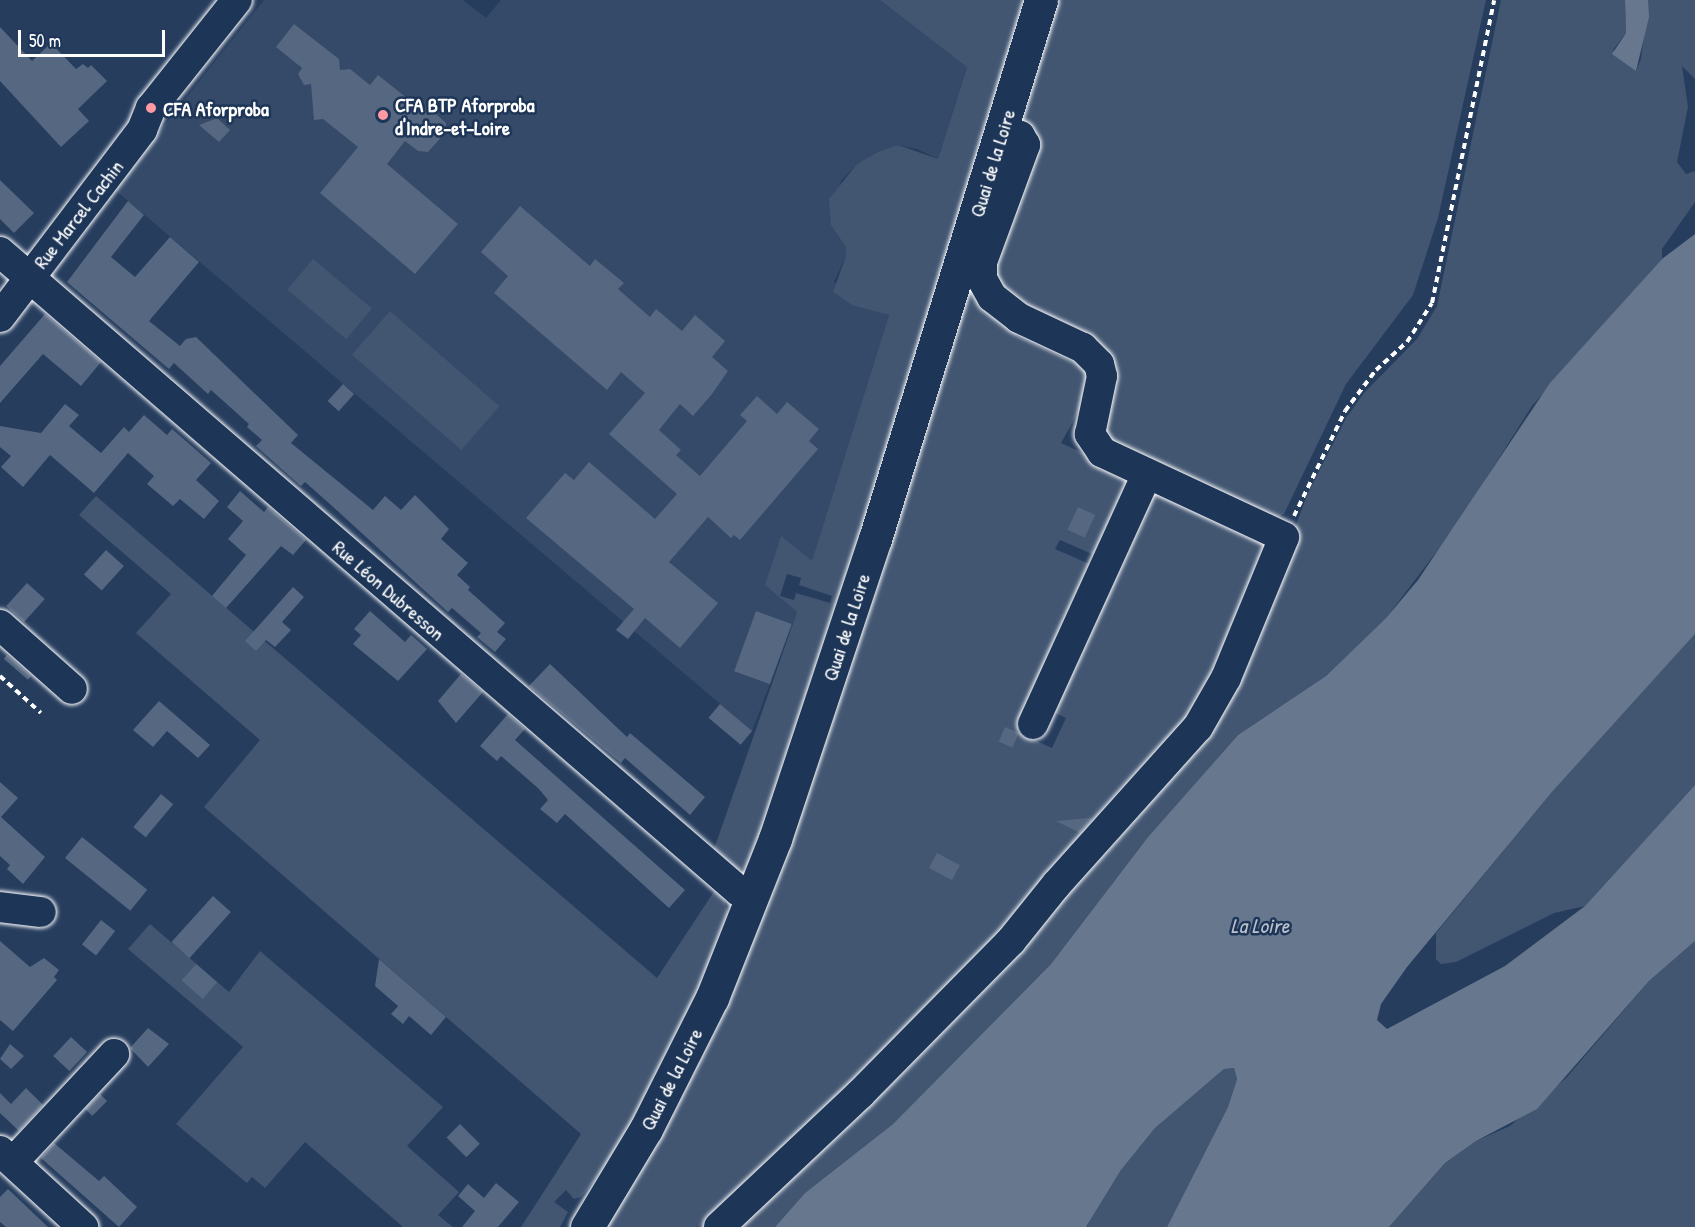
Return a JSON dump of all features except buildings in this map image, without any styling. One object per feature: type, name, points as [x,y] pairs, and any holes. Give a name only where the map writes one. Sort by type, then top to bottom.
[{"type":"main road","name":"Quai de la Loire","points":[[586,1227],[669,1084],[712,998],[798,777],[1003,130],[1041,0]]},
{"type":"street","name":"Rue Marcel Cachin","points":[[0,294],[14,267],[142,130],[151,108],[237,0]]},
{"type":"street","points":[[719,1227],[860,1094],[1011,941],[1056,885],[1198,727],[1226,678],[1284,537],[1110,457],[1093,441],[1090,424],[1102,376],[1093,356],[1003,307],[992,297],[982,279],[985,249],[1025,145],[1020,136],[1003,130]]},
{"type":"street","name":"Rue Marcel Cachin","points":[[0,316],[14,267]]},
{"type":"street","name":"Rue Léon Dubresson","points":[[14,267],[739,891],[752,898]]},
{"type":"street","points":[[1033,724],[1147,474]]},
{"type":"street","points":[[0,625],[72,689]]},
{"type":"street","points":[[0,906],[41,912]]},
{"type":"street","points":[[83,1227],[6,1156],[114,1054]]},
{"type":"path","points":[[1284,537],[1345,411],[1376,370],[1407,342],[1432,303],[1494,0]]},
{"type":"path","points":[[0,676],[41,713]]},
{"type":"shaded area","points":[[264,0],[463,0],[486,18],[501,0],[880,0],[967,66],[938,159],[917,149],[898,145],[857,164],[841,181],[831,224],[845,246],[846,256],[834,282],[874,310],[889,315],[812,562],[781,537],[766,585],[797,612],[752,731],[114,189]]},
{"type":"shaded area","points":[[880,0],[1025,0],[855,564],[748,867],[734,871],[714,849],[797,612],[765,585],[781,536],[812,561],[889,315],[852,305],[833,292],[846,256],[845,246],[831,225],[829,199],[857,164],[878,152],[898,145],[938,159],[967,67]],"holes":[[[787,574],[801,578],[799,585],[832,596],[830,603],[796,593],[794,600],[780,596]]]},
{"type":"shaded area","points":[[1051,0],[1486,0],[1438,218],[1413,295],[1346,384],[1284,514],[1270,520],[1105,446],[1105,375],[1001,300],[989,253]]},
{"type":"shaded area","points":[[1501,0],[1625,0],[1626,33],[1613,50],[1636,71],[1641,59],[1648,0],[1695,0],[1695,79],[1682,66],[1688,107],[1677,162],[1686,174],[1695,171],[1695,202],[1662,249],[1662,259],[1532,406],[1454,529],[1386,618],[1326,676],[1238,735],[1148,837],[1051,964],[893,1124],[805,1193],[775,1227],[724,1227],[1134,810],[1285,554],[1308,493],[1346,418],[1364,393],[1417,339],[1437,306]]},
{"type":"shaded area","points":[[983,246],[1019,322],[1016,336],[1099,374],[1061,443],[1136,477],[1099,557],[1060,540],[1055,549],[1094,566],[1017,732],[1052,748],[1066,718],[1045,708],[1149,480],[1263,533],[1270,559],[1206,699],[1029,901],[709,1227],[600,1227],[653,1141]]},
{"type":"shaded area","points":[[313,259],[372,308],[346,339],[287,290]]},
{"type":"shaded area","points":[[390,311],[499,406],[461,450],[352,355]]},
{"type":"shaded area","points":[[96,496],[657,978],[717,887],[722,893],[728,913],[724,936],[643,1104],[605,1168],[581,1197],[574,1199],[566,1190],[554,1202],[568,1212],[560,1227],[521,1227],[581,1134],[204,807],[260,740],[136,633],[171,594],[79,515]]},
{"type":"shaded area","points":[[1695,634],[1695,785],[1585,906],[1554,913],[1456,962],[1441,964],[1436,959],[1436,933],[1552,792]]},
{"type":"shaded area","points":[[150,924],[229,992],[260,951],[443,1107],[407,1146],[459,1192],[438,1215],[453,1227],[403,1227],[305,1142],[265,1188],[252,1177],[247,1183],[176,1124],[243,1047],[128,949]]},
{"type":"shaded area","points":[[1695,941],[1695,1227],[1389,1227],[1445,1163],[1476,1141],[1510,1126],[1566,1078],[1649,981]]},
{"type":"shaded area","points":[[1234,1068],[1237,1079],[1228,1107],[1167,1227],[1086,1227],[1121,1170],[1155,1128],[1224,1069]]},
{"type":"water","points":[[1625,0],[1648,0],[1649,17],[1636,71],[1612,54],[1626,33]]},
{"type":"water","name":"La Loire","points":[[1695,234],[1695,634],[1552,792],[1407,967],[1381,1004],[1377,1020],[1387,1029],[1505,966],[1585,906],[1695,785],[1695,941],[1649,981],[1537,1109],[1476,1141],[1445,1163],[1389,1227],[1167,1227],[1228,1107],[1237,1079],[1234,1068],[1224,1069],[1155,1128],[1121,1170],[1086,1227],[775,1227],[805,1193],[893,1124],[1051,964],[1148,837],[1238,735],[1326,676],[1386,618],[1418,580],[1550,383],[1662,259]]},
{"type":"place","name":"CFA Aforproba","points":[[151,108]]},
{"type":"place","name":"CFA BTP Aforproba d'Indre-et-Loire","points":[[383,115]]}]
